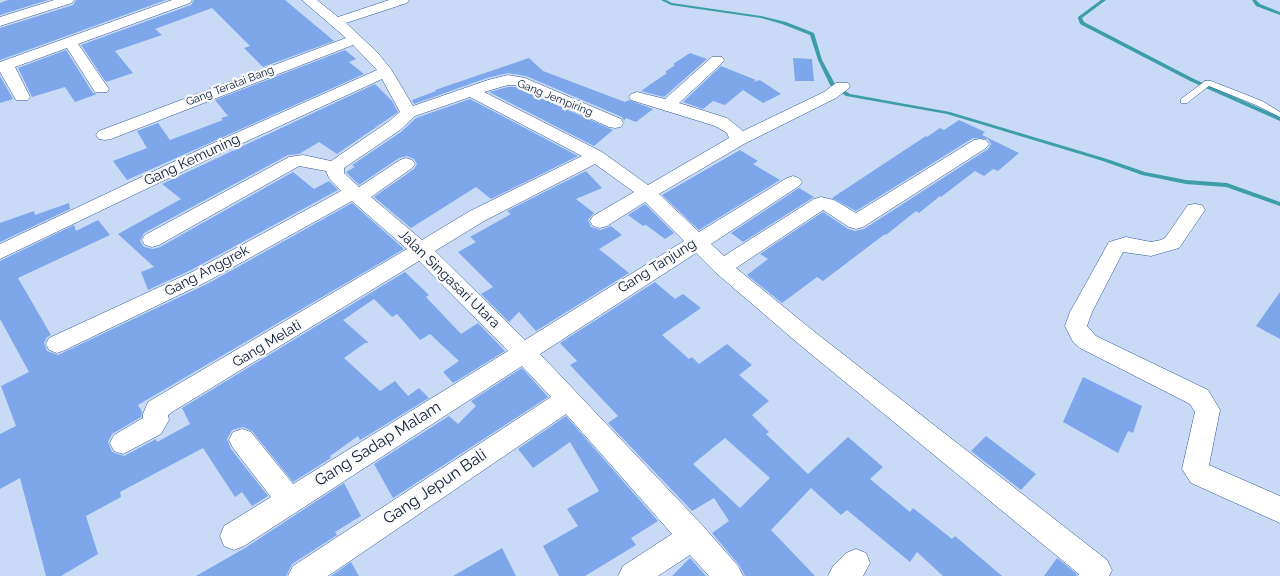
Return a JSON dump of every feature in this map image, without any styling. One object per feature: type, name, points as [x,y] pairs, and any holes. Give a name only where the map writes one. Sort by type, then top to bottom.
[{"type":"street","points":[[0,22],[67,0]]},
{"type":"street","points":[[22,97],[3,66],[185,0]]},
{"type":"street","points":[[152,240],[295,162],[303,160],[335,167],[398,123],[409,113],[386,72],[355,39],[308,0]]},
{"type":"street","points":[[336,22],[402,0]]},
{"type":"street","name":"Gang Teratai Bang","points":[[105,135],[355,39]]},
{"type":"street","points":[[70,42],[101,89]]},
{"type":"street","points":[[668,105],[717,60]]},
{"type":"street","name":"Gang Kemuning","points":[[0,252],[213,150],[386,72]]},
{"type":"street","name":"Gang Jempiring","points":[[409,113],[504,81],[519,81],[615,123]]},
{"type":"street","points":[[600,221],[738,140],[836,90]]},
{"type":"street","points":[[471,91],[596,156],[647,193],[722,267],[808,339],[1097,570],[1093,576]]},
{"type":"street","points":[[638,97],[721,122],[734,131],[738,140]]},
{"type":"street","points":[[722,267],[821,203],[826,204],[856,222],[980,144]]},
{"type":"street","name":"Gang Melati","points":[[122,443],[152,426],[157,420],[155,414],[157,409],[163,405],[287,332],[420,249],[477,216],[596,156]]},
{"type":"street","name":"Gang Anggrek","points":[[57,344],[193,280],[356,194],[406,164]]},
{"type":"street","name":"Jalan Singasari Utara","points":[[335,167],[335,174],[420,249],[568,399],[728,576]]},
{"type":"street","name":"Gang Tanjung","points":[[522,352],[696,241],[793,182]]},
{"type":"street","points":[[1195,210],[1172,243],[1166,246],[1151,249],[1126,244],[1116,248],[1080,312],[1076,326],[1081,336],[1088,342],[1199,397],[1208,410],[1195,469],[1200,474],[1280,510]]},
{"type":"street","name":"Gang Sadap Malam","points":[[234,536],[522,352]]},
{"type":"street","name":"Gang Jepun Bali","points":[[303,576],[568,399]]},
{"type":"street","points":[[242,440],[289,500]]},
{"type":"street","points":[[632,576],[693,536]]},
{"type":"lane","points":[[1184,101],[1203,85],[1259,103],[1280,115]]},
{"type":"building","points":[[8,0],[48,0],[0,15],[0,3]]},
{"type":"building","points":[[76,0],[166,0],[0,60],[0,28],[73,5]]},
{"type":"building","points":[[194,0],[285,0],[334,41],[263,67],[244,48],[250,46],[212,8],[155,29],[162,35],[115,51],[133,73],[106,82],[81,45],[191,5]]},
{"type":"building","points":[[66,50],[93,93],[97,94],[75,102],[65,87],[32,97],[18,68]]},
{"type":"building","points":[[345,50],[356,59],[349,62],[364,74],[127,180],[113,161],[147,148],[137,131],[158,123],[170,140],[223,120],[221,118],[228,116],[215,100]]},
{"type":"building","points":[[690,53],[707,59],[664,97],[641,91],[667,73],[665,72],[675,65],[673,64]]},
{"type":"building","points":[[529,58],[543,71],[625,102],[629,100],[653,109],[636,122],[626,118],[624,121],[622,117],[526,76],[508,73],[487,78],[414,104],[412,100],[435,90]]},
{"type":"building","points":[[793,58],[812,59],[814,81],[795,81]]},
{"type":"building","points":[[721,66],[756,80],[753,82],[760,80],[781,94],[763,103],[743,90],[725,105],[713,101],[703,109],[683,102]]},
{"type":"building","points":[[0,76],[13,99],[0,103]]},
{"type":"building","points":[[375,84],[392,101],[398,112],[337,154],[319,142],[299,154],[288,155],[144,233],[140,241],[144,247],[153,249],[160,247],[293,172],[314,189],[329,181],[338,190],[193,269],[148,290],[141,272],[154,267],[118,234],[181,199],[162,184]]},
{"type":"building","points":[[516,87],[613,130],[594,146],[489,92]]},
{"type":"building","points":[[470,99],[578,156],[491,199],[476,187],[411,228],[374,197],[414,169],[417,164],[414,159],[407,156],[399,158],[359,185],[346,172],[355,167],[352,165],[401,132],[416,118]]},
{"type":"building","points":[[959,120],[985,132],[982,135],[1019,153],[998,171],[993,169],[984,176],[975,171],[919,213],[916,211],[823,281],[817,277],[782,303],[747,275],[768,259],[760,254],[823,212],[848,229],[855,231],[864,229],[988,149],[991,144],[988,139],[973,138],[856,211],[832,198],[926,136],[940,128],[944,130]]},
{"type":"building","points":[[740,150],[758,161],[753,164],[780,180],[699,230],[662,195]]},
{"type":"building","points":[[586,171],[602,188],[576,199],[594,213],[588,220],[591,227],[601,230],[611,226],[622,235],[599,249],[629,273],[536,331],[519,312],[509,322],[481,294],[493,287],[458,252],[476,242],[470,237],[511,214],[507,211]]},
{"type":"building","points":[[799,188],[814,197],[743,242],[731,233]]},
{"type":"building","points":[[69,203],[70,209],[0,242],[0,223],[34,211],[35,215]]},
{"type":"building","points":[[352,203],[404,249],[138,405],[142,412],[141,417],[112,434],[108,442],[112,452],[124,456],[156,439],[157,442],[190,424],[182,408],[405,272],[429,295],[426,297],[461,334],[478,323],[505,351],[453,383],[443,372],[459,361],[430,334],[420,340],[397,314],[392,317],[374,299],[343,320],[369,343],[365,343],[344,358],[380,391],[395,381],[408,396],[419,388],[429,398],[360,440],[358,436],[330,456],[331,458],[293,482],[252,431],[243,427],[232,430],[227,439],[231,449],[268,496],[252,506],[242,492],[235,497],[203,448],[120,492],[121,497],[86,516],[98,554],[61,576],[46,576],[20,478],[0,489],[0,434],[16,426],[1,386],[29,372],[0,319],[0,261],[74,225],[76,231],[98,220],[110,235],[18,278],[51,335],[47,337],[44,343],[47,351],[58,355],[209,283]]},
{"type":"building","points":[[645,204],[674,233],[665,239],[628,215]]},
{"type":"building","points":[[655,282],[675,299],[683,294],[701,308],[662,335],[689,359],[692,357],[699,364],[727,344],[752,365],[739,375],[769,401],[752,415],[769,432],[766,434],[808,474],[848,437],[883,467],[870,479],[910,512],[913,508],[952,539],[955,536],[1002,576],[943,576],[917,552],[910,562],[847,510],[841,515],[811,488],[771,530],[815,576],[745,576],[739,565],[712,533],[729,521],[714,498],[692,511],[608,423],[618,416],[570,365],[577,361],[560,343]],"holes":[[[725,438],[770,478],[740,508],[693,464]]]},
{"type":"building","points":[[1280,292],[1280,339],[1256,326]]},
{"type":"building","points":[[522,368],[548,397],[393,498],[374,464],[449,416],[458,424],[476,406],[471,401]]},
{"type":"building","points":[[1083,377],[1142,406],[1133,433],[1128,431],[1118,453],[1063,422]]},
{"type":"building","points":[[566,416],[658,521],[631,538],[636,545],[585,576],[559,576],[543,546],[578,526],[567,509],[599,491],[570,442],[533,468],[518,449]]},
{"type":"building","points":[[986,436],[1036,474],[1021,490],[971,451]]},
{"type":"building","points":[[344,483],[361,516],[335,532],[337,535],[292,564],[286,576],[196,576],[245,548]]},
{"type":"building","points":[[502,548],[516,576],[453,576]]},
{"type":"building","points":[[690,558],[706,576],[672,576]]},
{"type":"building","points":[[1057,558],[1077,574],[1076,576],[1044,576]]},
{"type":"building","points":[[351,562],[359,576],[331,576]]},
{"type":"waterway","points":[[663,0],[671,4],[761,17],[784,23],[812,34],[820,60],[833,85],[848,95],[948,113],[1105,160],[1144,174],[1186,182],[1227,185],[1280,204]]},
{"type":"waterway","points":[[1104,0],[1080,18],[1082,23],[1192,80],[1280,119]]},
{"type":"waterway","points":[[1254,0],[1258,5],[1280,14]]}]
